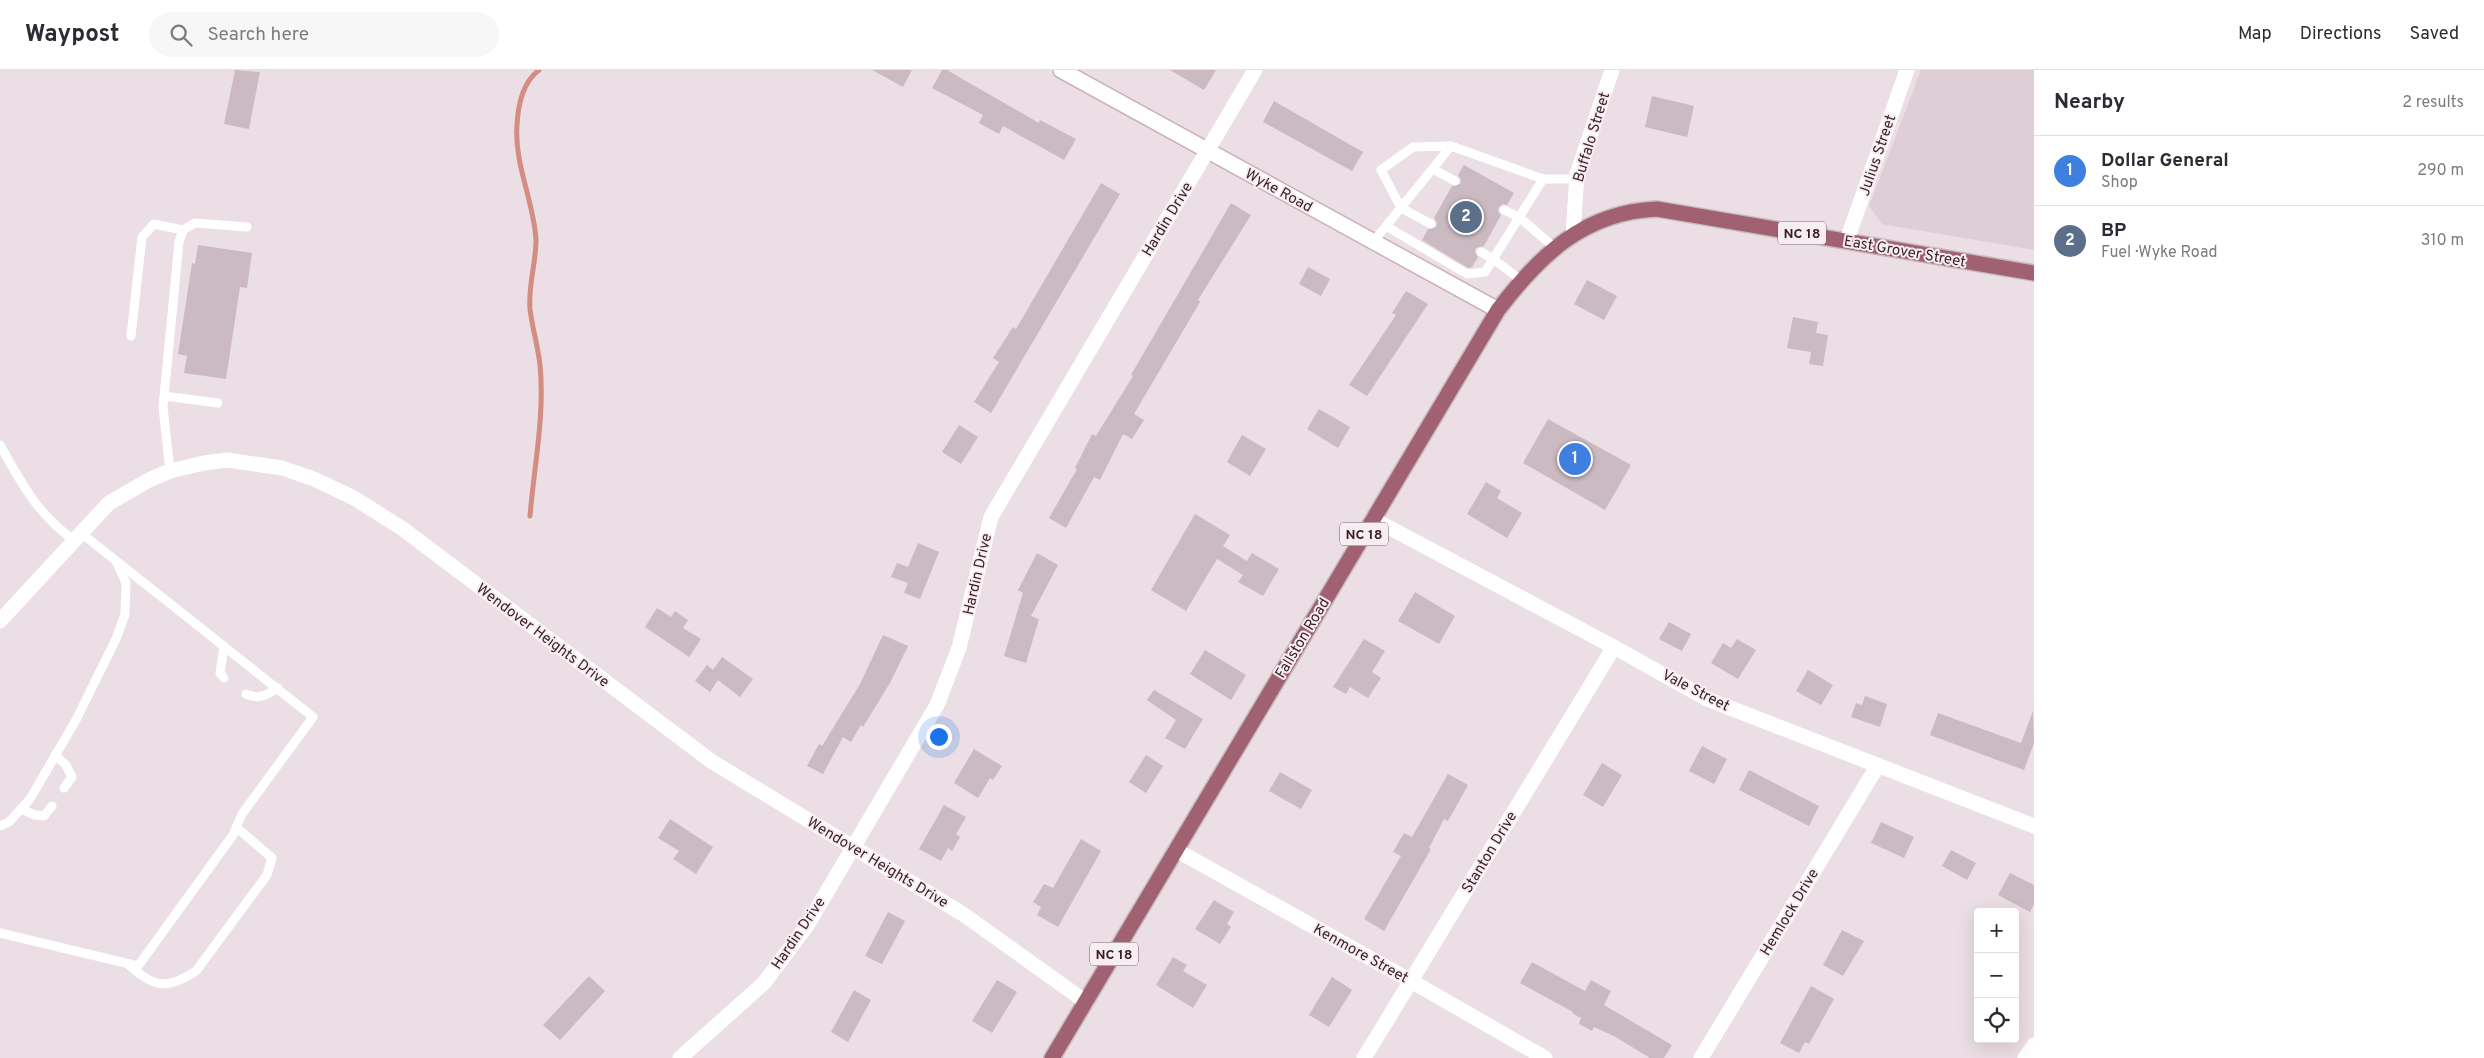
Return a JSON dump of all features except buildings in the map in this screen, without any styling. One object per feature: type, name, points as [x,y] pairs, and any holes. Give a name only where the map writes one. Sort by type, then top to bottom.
[{"type":"main road","name":"East Grover Street","points":[[1573,234],[1620,213],[1657,209],[2034,273]]},
{"type":"main road","name":"Fallston Road","points":[[1052,1058],[1498,310],[1521,280],[1573,234]]},
{"type":"street","name":"Wyke Road","points":[[1061,70],[1498,310]]},
{"type":"street","name":"Hardin Drive","points":[[680,1058],[764,983],[808,924],[937,704],[959,648],[991,516],[1256,70]]},
{"type":"street","name":"Buffalo Street","points":[[1573,234],[1576,179],[1612,70]]},
{"type":"street","name":"Julius Street","points":[[1847,240],[1907,70]]},
{"type":"street","name":"Wendover Heights Drive","points":[[0,622],[109,504],[128,490],[170,471],[219,461],[250,462],[282,468],[306,476],[354,498],[403,529],[711,761],[963,914],[1086,1002]]},
{"type":"street","name":"Vale Street","points":[[1373,519],[1614,647],[1707,699],[2034,826]]},
{"type":"street","name":"Stanton Drive","points":[[1364,1058],[1614,647]]},
{"type":"street","name":"Hemlock Drive","points":[[1701,1058],[1878,766]]},
{"type":"street","name":"Kenmore Street","points":[[1176,850],[1545,1058]]},
{"type":"street","points":[[2025,1058],[2034,1045]]},
{"type":"lane","points":[[1431,224],[1401,208],[1381,170],[1413,147],[1451,146],[1543,180],[1576,179]]},
{"type":"lane","points":[[1373,242],[1451,146]]},
{"type":"lane","points":[[1433,169],[1455,181]]},
{"type":"lane","points":[[1386,226],[1466,274],[1485,272],[1543,180]]},
{"type":"lane","points":[[1504,210],[1519,217],[1555,248]]},
{"type":"lane","points":[[170,471],[163,407],[179,242],[183,230],[195,223],[247,227]]},
{"type":"lane","points":[[131,336],[142,237],[154,224],[183,230]]},
{"type":"lane","points":[[1481,252],[1521,280]]},
{"type":"lane","points":[[1432,274],[1444,260]]},
{"type":"lane","points":[[164,396],[218,403]]},
{"type":"lane","points":[[0,445],[28,495],[58,529],[78,537],[116,561],[313,716],[242,814],[236,827],[138,966],[0,932]]},
{"type":"lane","points":[[0,826],[9,822],[30,800],[100,675],[125,614],[126,583],[116,561]]},
{"type":"lane","points":[[224,646],[220,673],[224,678]]},
{"type":"lane","points":[[246,694],[252,697],[265,697],[278,688]]},
{"type":"lane","points":[[55,755],[66,766],[72,777],[64,788]]},
{"type":"lane","points":[[21,809],[35,815],[44,816],[52,806]]},
{"type":"lane","points":[[127,963],[143,977],[155,984],[183,979],[196,971],[267,875],[272,858],[236,827]]},
{"type":"shaded area","points":[[1921,70],[2034,70],[2034,250],[1882,224],[1869,206]]},
{"type":"waterway","points":[[530,516],[540,421],[541,384],[539,358],[530,309],[536,240],[532,211],[518,154],[517,125],[522,94],[529,81],[539,70]]},
{"type":"place","name":"BP","points":[[1466,217]]},
{"type":"place","name":"Dollar General","points":[[1575,459]]}]
